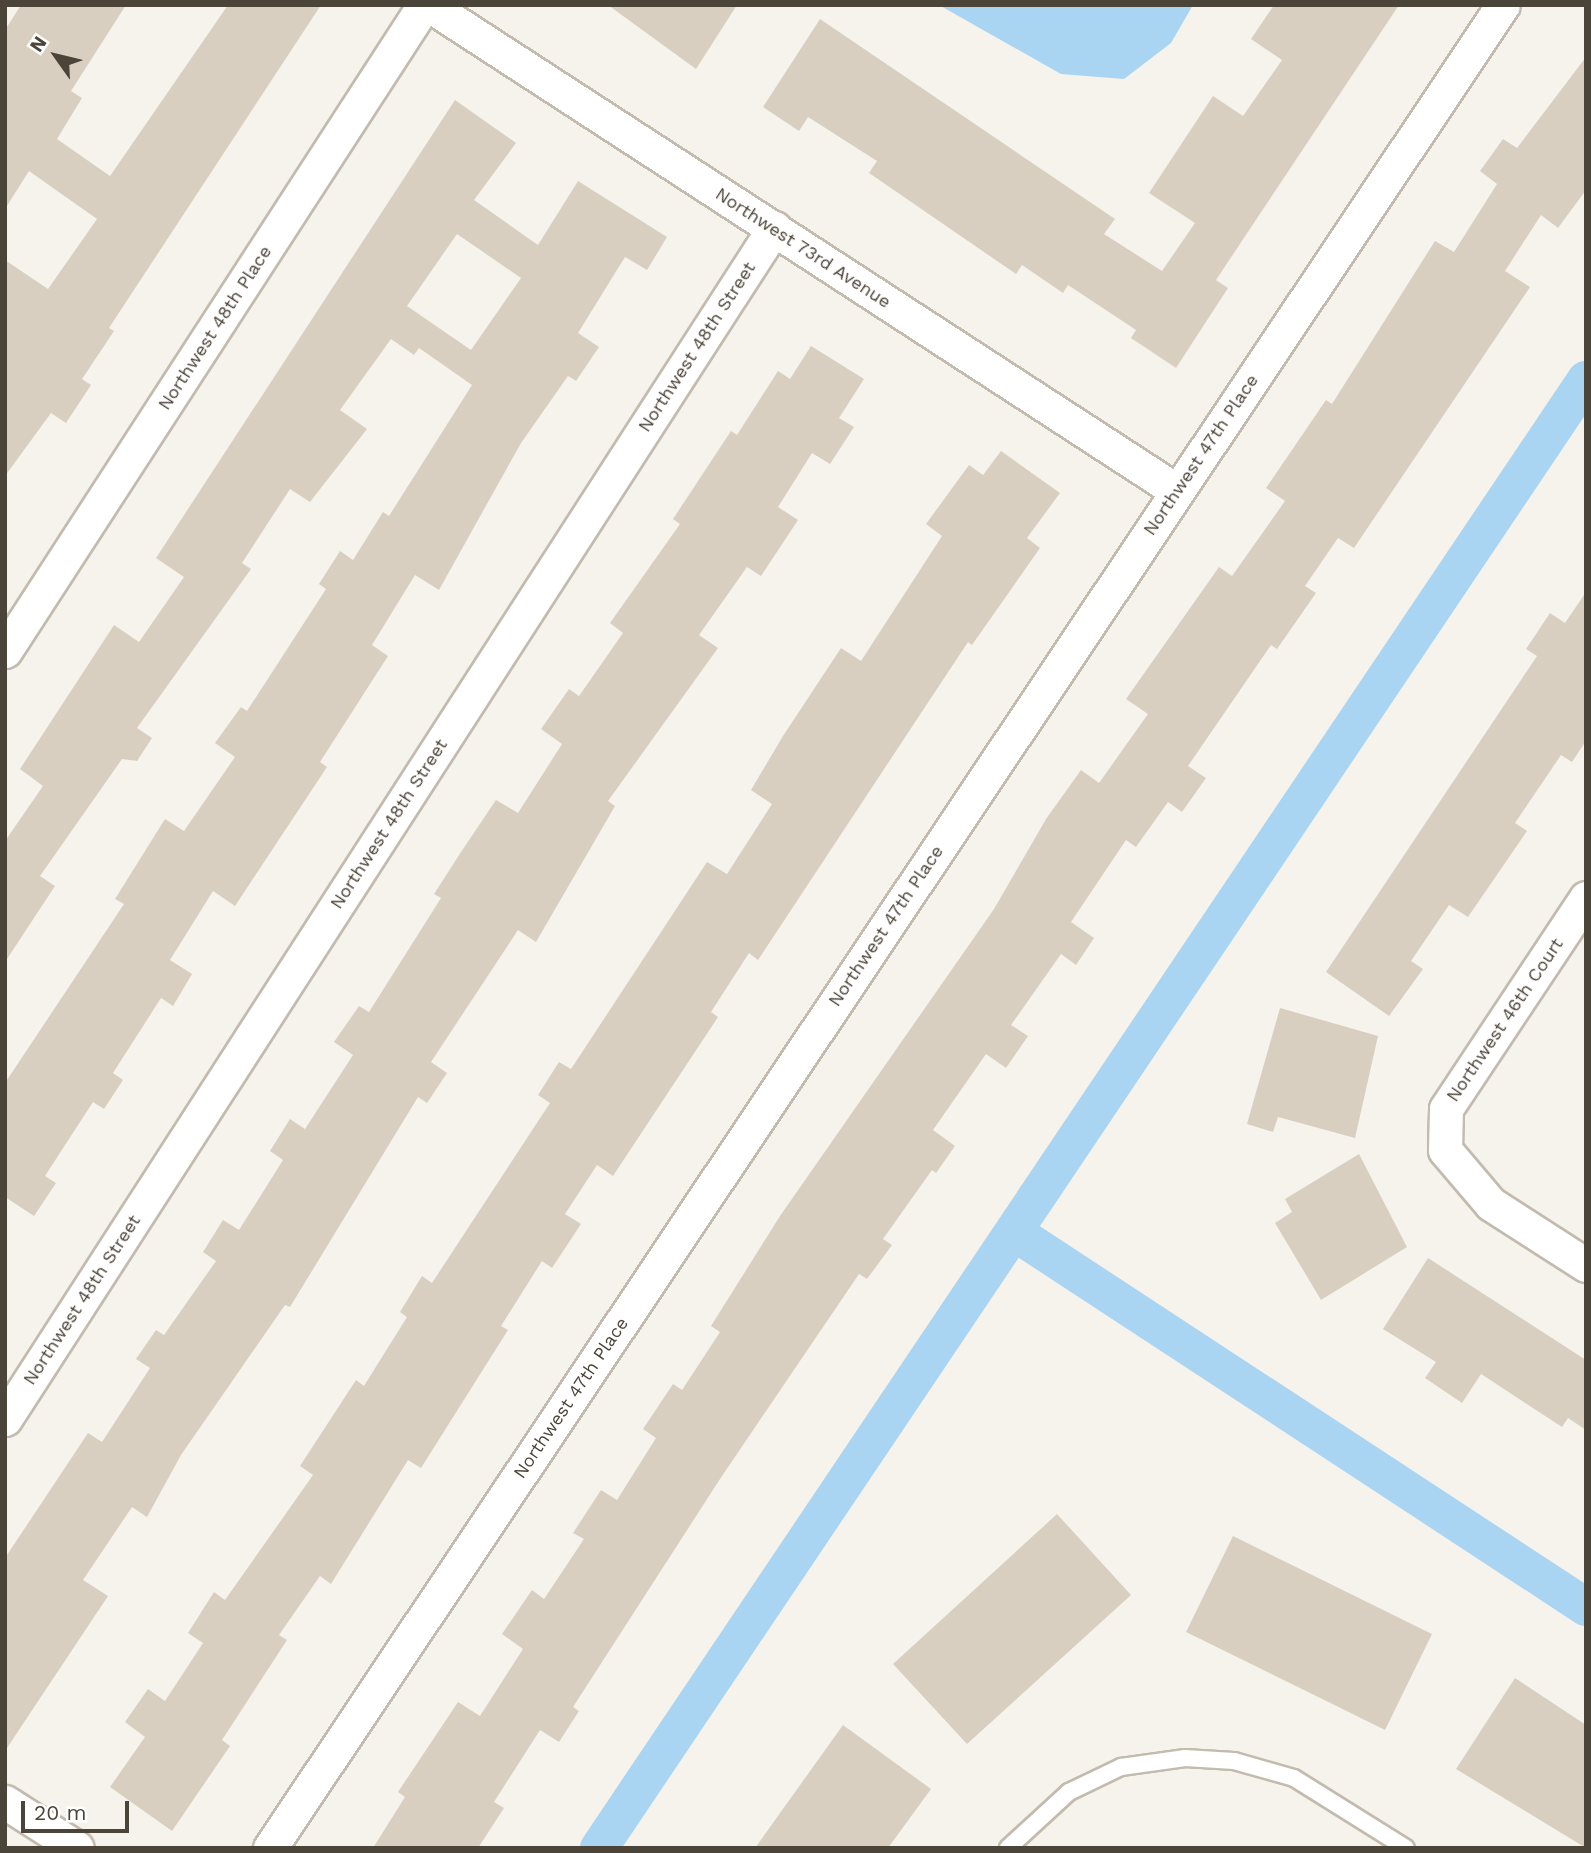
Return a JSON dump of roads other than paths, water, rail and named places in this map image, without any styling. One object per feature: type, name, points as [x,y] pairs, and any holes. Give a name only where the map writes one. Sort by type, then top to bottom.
[{"type":"street","name":"Northwest 73rd Avenue","points":[[426,5],[1177,491]]},
{"type":"street","name":"Northwest 48th Place","points":[[5,651],[426,5]]},
{"type":"street","name":"Northwest 47th Place","points":[[270,1848],[1503,5]]},
{"type":"street","name":"Northwest 48th Street","points":[[5,1419],[774,228]]},
{"type":"street","name":"Northwest 46th Court","points":[[1586,898],[1446,1110],[1445,1150],[1491,1204],[1586,1265]]},
{"type":"street","points":[[5,1802],[77,1848]]},
{"type":"lane","points":[[1008,1848],[1069,1792],[1121,1768],[1185,1758],[1234,1761],[1294,1779],[1406,1848]]},
{"type":"water","points":[[939,5],[1193,5],[1171,43],[1124,79],[1061,74]]},
{"type":"waterway","points":[[599,1848],[1586,380]]},
{"type":"waterway","points":[[1014,1232],[1586,1607]]}]
